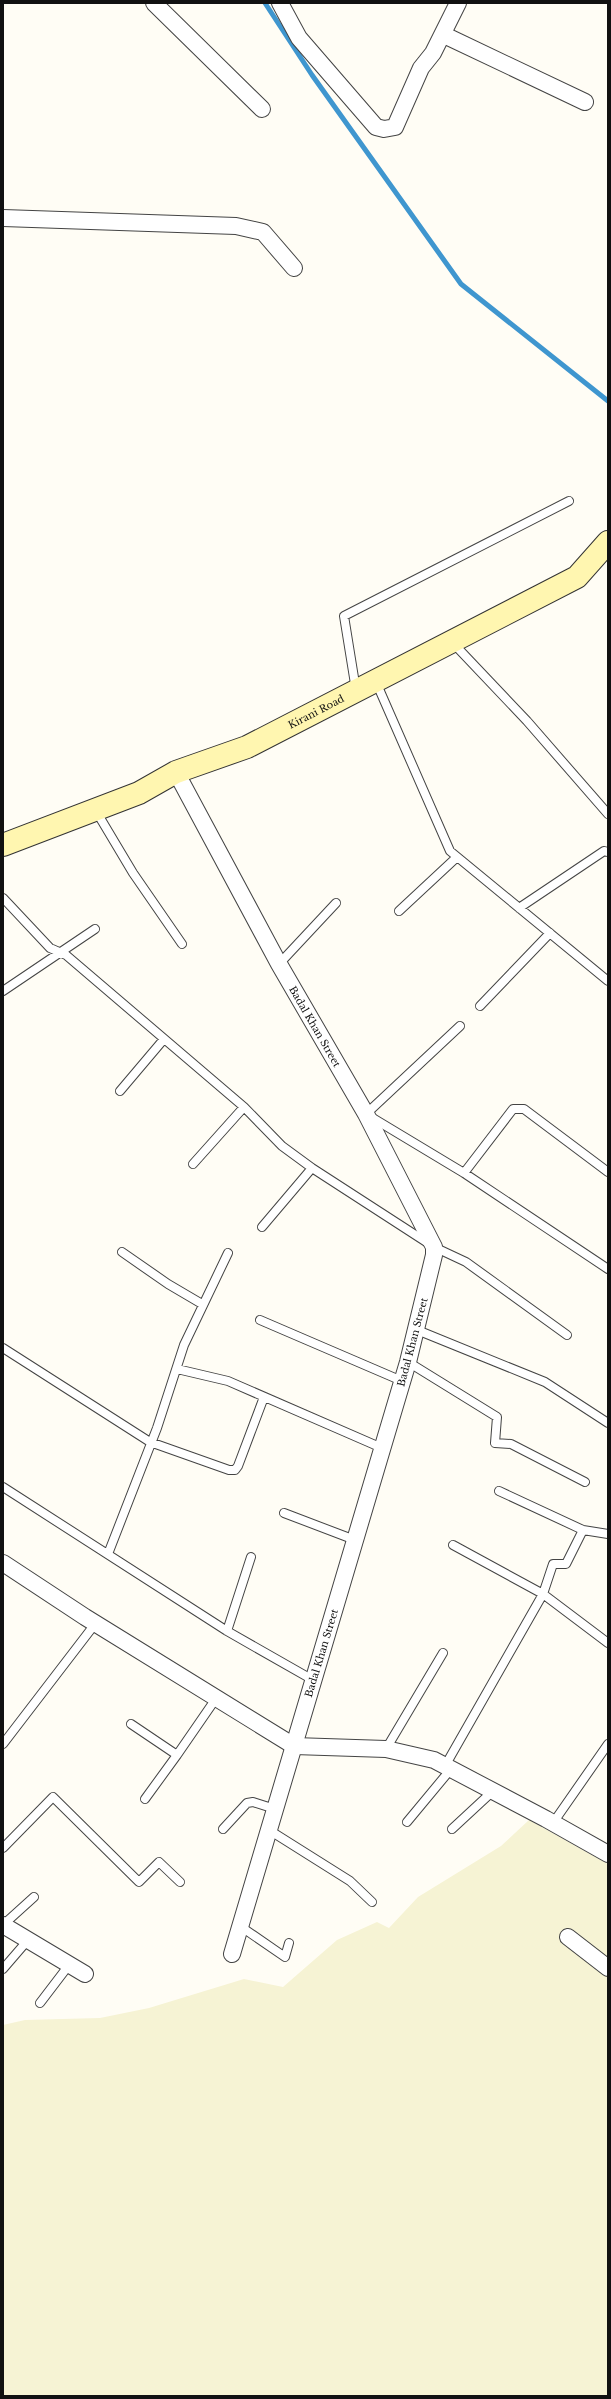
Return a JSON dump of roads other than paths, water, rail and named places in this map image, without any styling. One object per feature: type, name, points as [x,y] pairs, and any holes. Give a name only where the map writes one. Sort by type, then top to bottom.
[{"type":"main road","name":"Kirani Road","points":[[3,845],[139,794],[176,772],[247,747],[577,577],[607,545]]},
{"type":"street","points":[[154,3],[262,109]]},
{"type":"street","points":[[280,3],[299,38],[376,126],[384,129],[395,127],[421,68],[433,53],[444,35],[458,3]]},
{"type":"street","points":[[444,35],[585,102]]},
{"type":"street","points":[[3,218],[236,226],[263,232],[294,268]]},
{"type":"street","name":"Badal Khan Street","points":[[176,772],[279,964],[366,1114],[434,1247],[434,1255],[408,1362],[232,1954]]},
{"type":"street","points":[[3,1563],[95,1624],[217,1697],[294,1746],[386,1749],[434,1760],[608,1854]]},
{"type":"street","points":[[3,1925],[85,1974]]},
{"type":"street","points":[[568,1937],[608,1968]]},
{"type":"lane","points":[[356,691],[344,616],[569,501]]},
{"type":"lane","points":[[452,642],[527,721],[608,814]]},
{"type":"lane","points":[[375,681],[450,850],[608,981]]},
{"type":"lane","points":[[95,810],[133,873],[182,944]]},
{"type":"lane","points":[[519,908],[604,851],[608,852]]},
{"type":"lane","points":[[399,911],[457,857]]},
{"type":"lane","points":[[3,898],[50,948],[66,955],[244,1106],[282,1146],[312,1168],[434,1247],[466,1262],[567,1335]]},
{"type":"lane","points":[[279,964],[336,903]]},
{"type":"lane","points":[[3,991],[95,929]]},
{"type":"lane","points":[[480,1006],[550,933]]},
{"type":"lane","points":[[460,1026],[366,1114],[464,1173],[608,1269]]},
{"type":"lane","points":[[120,1092],[164,1039]]},
{"type":"lane","points":[[193,1164],[244,1106]]},
{"type":"lane","points":[[464,1173],[514,1109],[518,1108],[524,1108],[608,1172]]},
{"type":"lane","points":[[262,1227],[312,1168]]},
{"type":"lane","points":[[122,1252],[168,1284],[202,1304]]},
{"type":"lane","points":[[108,1554],[150,1442],[157,1428],[184,1345],[202,1304],[228,1253]]},
{"type":"lane","points":[[260,1320],[402,1381]]},
{"type":"lane","points":[[417,1330],[545,1382],[608,1423]]},
{"type":"lane","points":[[3,1348],[150,1442],[234,1470],[238,1466],[264,1397]]},
{"type":"lane","points":[[408,1362],[497,1417],[495,1442],[511,1444],[585,1482]]},
{"type":"lane","points":[[177,1370],[228,1381],[382,1448]]},
{"type":"lane","points":[[3,1487],[227,1631],[313,1680]]},
{"type":"lane","points":[[499,1491],[583,1530],[608,1534]]},
{"type":"lane","points":[[284,1513],[355,1540]]},
{"type":"lane","points":[[406,1822],[448,1767],[543,1594],[553,1564],[566,1564],[583,1530]]},
{"type":"lane","points":[[453,1545],[543,1594],[608,1643]]},
{"type":"lane","points":[[227,1631],[251,1557]]},
{"type":"lane","points":[[3,1744],[95,1624]]},
{"type":"lane","points":[[386,1749],[443,1653]]},
{"type":"lane","points":[[145,1799],[217,1697]]},
{"type":"lane","points":[[131,1724],[177,1755]]},
{"type":"lane","points":[[553,1823],[608,1744]]},
{"type":"lane","points":[[452,1829],[493,1791]]},
{"type":"lane","points":[[3,1848],[53,1797],[139,1882],[159,1862],[180,1882]]},
{"type":"lane","points":[[223,1829],[247,1803],[254,1802],[275,1809]]},
{"type":"lane","points":[[269,1830],[350,1881],[372,1902]]},
{"type":"lane","points":[[3,1925],[34,1897]]},
{"type":"lane","points":[[240,1926],[285,1957],[289,1943]]},
{"type":"lane","points":[[3,1969],[28,1940]]},
{"type":"lane","points":[[40,2003],[69,1965]]},
{"type":"waterway","points":[[265,3],[312,75],[461,284],[608,401]]}]
